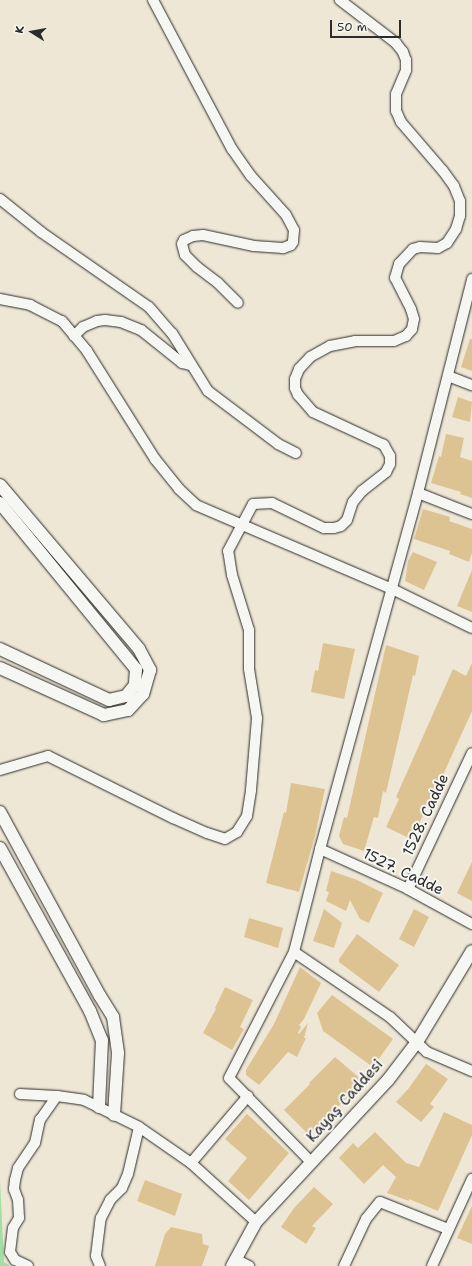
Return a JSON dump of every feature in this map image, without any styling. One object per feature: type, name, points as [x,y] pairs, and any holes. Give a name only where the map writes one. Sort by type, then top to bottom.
[{"type":"street","points":[[153,0],[232,149],[251,176],[286,215],[294,230],[293,242],[291,245],[283,248],[254,246],[203,235],[193,236],[184,240],[182,244],[185,255],[197,267],[218,283],[238,303]]},
{"type":"street","points":[[0,770],[48,756],[207,833],[225,839],[237,832],[247,816],[251,790],[257,718],[249,669],[249,630],[232,575],[228,551],[253,504],[266,502],[324,528],[337,527],[347,520],[353,502],[362,491],[386,472],[390,464],[390,456],[384,445],[313,412],[296,391],[295,384],[297,374],[310,357],[330,346],[355,341],[394,341],[406,336],[412,329],[414,319],[411,309],[395,278],[399,264],[412,249],[420,247],[438,248],[446,243],[456,229],[460,216],[460,201],[454,186],[401,122],[396,111],[396,94],[406,70],[406,60],[403,52],[396,43],[340,0]]},
{"type":"street","points":[[0,199],[41,232],[149,307],[172,333],[203,385],[214,396],[278,444],[296,453]]},
{"type":"street","points":[[311,1162],[229,1078],[294,952],[320,849],[418,493],[472,282]]},
{"type":"street","points":[[0,299],[30,305],[62,321],[86,351],[155,459],[179,489],[196,505],[242,523],[392,589],[472,628]]},
{"type":"street","points":[[74,336],[83,327],[97,321],[109,320],[121,322],[141,330],[182,363],[191,365]]},
{"type":"street","points":[[448,376],[472,385]]},
{"type":"street","points":[[0,484],[139,649],[150,670],[143,694],[128,710],[104,715],[0,668]]},
{"type":"street","points":[[418,493],[472,514]]},
{"type":"street","points":[[0,503],[136,669],[135,685],[126,696],[109,700],[0,649]]},
{"type":"street","name":"1528. Cadde","points":[[408,889],[472,753]]},
{"type":"street","points":[[0,812],[100,996],[113,1016],[118,1053],[114,1115]]},
{"type":"street","points":[[0,848],[90,1010],[102,1040],[99,1107]]},
{"type":"street","name":"1527. Cadde","points":[[320,849],[408,889],[472,924]]},
{"type":"street","name":"Kayaş Caddesi","points":[[233,1263],[256,1222],[388,1080],[417,1042],[472,951]]},
{"type":"street","points":[[294,952],[390,1017],[427,1052],[472,1071]]},
{"type":"street","points":[[20,1094],[57,1096],[84,1100],[139,1127],[191,1163],[256,1222]]},
{"type":"street","points":[[28,1266],[15,1260],[10,1252],[13,1228],[19,1218],[18,1200],[14,1189],[15,1180],[18,1168],[35,1143],[40,1120],[57,1096]]},
{"type":"street","points":[[191,1163],[248,1096]]},
{"type":"street","points":[[100,1266],[96,1256],[101,1218],[110,1200],[122,1188],[128,1174],[139,1127]]},
{"type":"street","points":[[432,1266],[472,1179]]},
{"type":"street","points":[[344,1266],[366,1219],[380,1202],[448,1229]]},
{"type":"street","points":[[233,1263],[248,1266]]},
{"type":"green space","points":[[0,1180],[4,1262],[10,1266],[0,1266]]},
{"type":"building","points":[[470,339],[472,339],[472,371],[461,367]]},
{"type":"building","points":[[458,397],[472,402],[470,422],[452,417]]},
{"type":"building","points":[[446,434],[464,438],[460,457],[472,461],[472,498],[460,494],[461,492],[431,483],[439,456],[441,457]]},
{"type":"building","points":[[423,509],[450,517],[449,521],[472,529],[472,553],[469,562],[449,554],[450,551],[414,539]]},
{"type":"building","points":[[413,552],[437,562],[424,590],[405,581],[408,561]]},
{"type":"building","points":[[472,570],[472,612],[457,606]]},
{"type":"building","points":[[323,643],[355,649],[344,699],[311,692],[315,670],[318,671]]},
{"type":"building","points":[[386,645],[419,656],[415,676],[413,675],[386,793],[383,791],[378,818],[374,817],[364,851],[343,844],[339,836],[344,817],[347,818]]},
{"type":"building","points":[[472,663],[472,711],[438,786],[411,839],[386,827],[399,799],[396,797],[453,669],[466,676]]},
{"type":"building","points":[[291,783],[325,789],[315,836],[299,892],[266,883],[284,812],[286,813]]},
{"type":"building","points":[[472,862],[472,901],[457,893]]},
{"type":"building","points":[[331,871],[357,880],[383,893],[369,923],[360,919],[350,900],[346,911],[326,901],[329,892],[326,891]]},
{"type":"building","points":[[324,909],[342,923],[334,948],[313,941]]},
{"type":"building","points":[[414,909],[429,917],[414,947],[399,939]]},
{"type":"building","points":[[249,918],[283,928],[278,948],[244,937]]},
{"type":"building","points":[[357,934],[399,965],[379,992],[339,962],[339,959]]},
{"type":"building","points":[[300,967],[321,983],[304,1019],[299,1025],[301,1027],[298,1033],[299,1034],[308,1023],[304,1038],[306,1038],[297,1057],[288,1052],[259,1085],[246,1075],[246,1070],[274,1024]]},
{"type":"building","points":[[225,987],[253,1000],[240,1027],[244,1029],[232,1050],[203,1033],[216,1009],[215,1008]]},
{"type":"building","points":[[332,995],[393,1039],[373,1067],[323,1031],[317,1013]]},
{"type":"building","points":[[335,1057],[362,1080],[348,1097],[309,1135],[284,1110]]},
{"type":"building","points":[[426,1064],[448,1079],[430,1104],[434,1107],[421,1122],[396,1102],[409,1088]]},
{"type":"building","points":[[444,1112],[472,1125],[472,1135],[438,1211],[409,1199],[409,1201],[387,1193],[396,1177],[383,1165],[364,1184],[339,1158],[353,1143],[358,1148],[375,1132],[406,1163],[419,1167]]},
{"type":"building","points":[[247,1114],[289,1153],[249,1200],[228,1181],[247,1158],[225,1139]]},
{"type":"building","points":[[145,1180],[182,1194],[175,1216],[137,1201]]},
{"type":"building","points":[[314,1187],[333,1204],[312,1226],[316,1228],[306,1244],[281,1227],[294,1208]]},
{"type":"building","points":[[472,1206],[472,1244],[457,1238]]},
{"type":"building","points":[[171,1227],[202,1234],[203,1244],[209,1246],[202,1266],[155,1266],[165,1234]]}]
